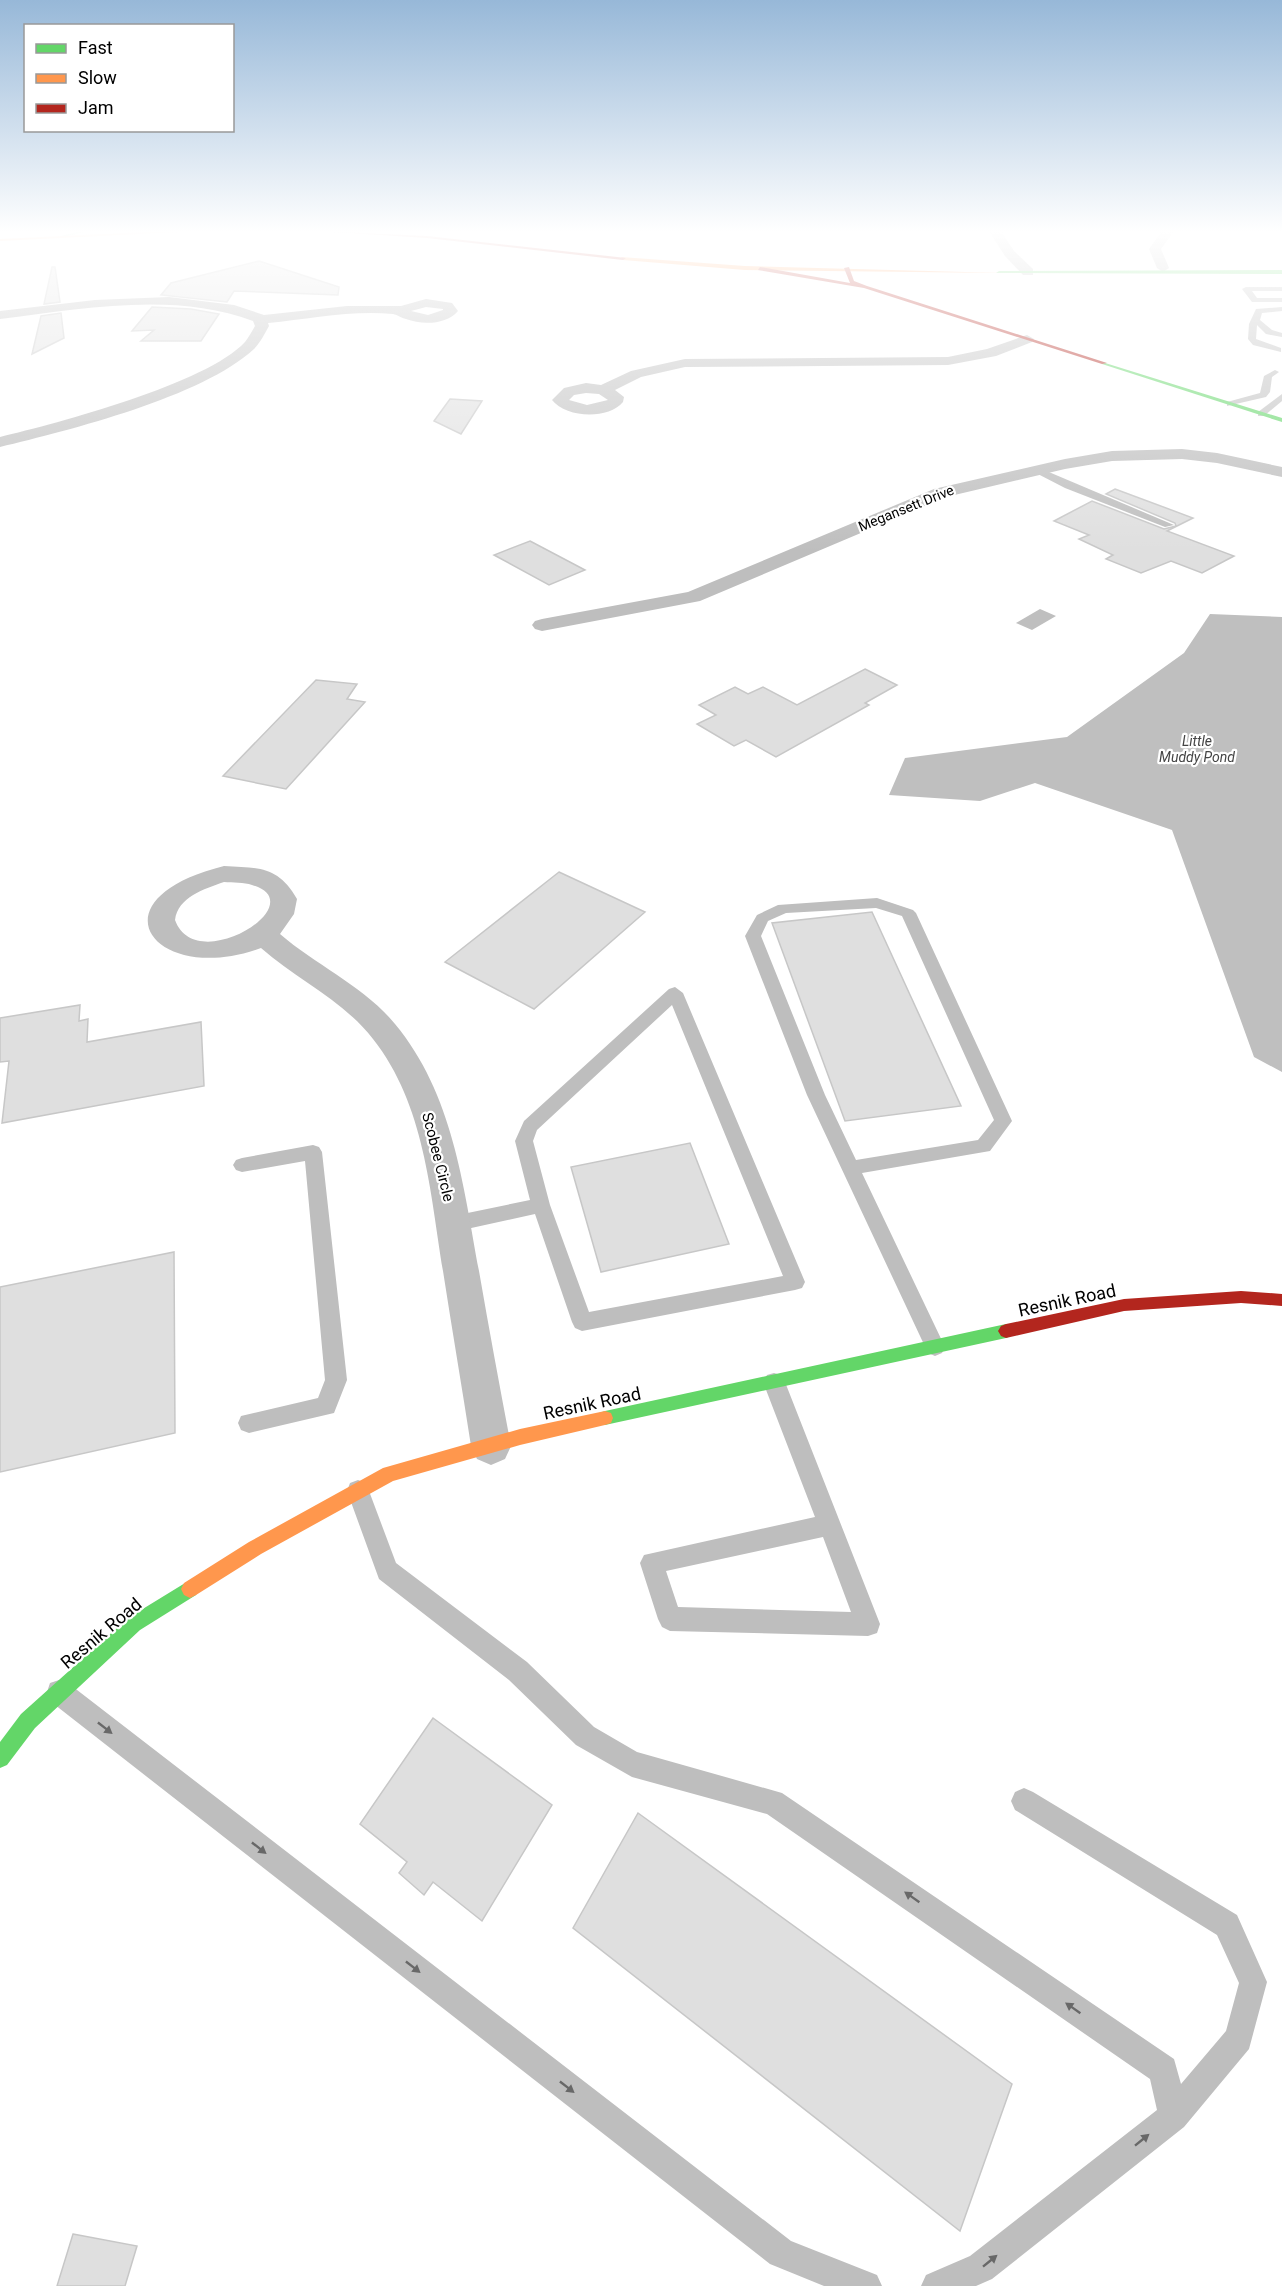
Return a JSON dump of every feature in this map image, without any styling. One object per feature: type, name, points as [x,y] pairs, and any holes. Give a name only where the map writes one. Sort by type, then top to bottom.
[{"type":"main road","points":[[1023,338],[1282,420]]},
{"type":"main road","name":"Resnik Road","points":[[0,1758],[28,1721],[134,1624],[255,1548],[389,1474],[491,1446],[1124,1305],[1241,1297],[1282,1300]]},
{"type":"street","points":[[0,442],[105,414],[195,377],[250,344],[255,338]]},
{"type":"street","points":[[603,390],[636,374],[685,363],[948,361],[991,352],[1027,339]]},
{"type":"street","name":"Megansett Drive","points":[[542,625],[693,597],[940,493],[1037,470],[1112,456],[1168,453],[1217,458],[1282,472]]},
{"type":"street","name":"Scobee Circle","points":[[264,935],[364,1009],[400,1050],[414,1073],[433,1126],[453,1224],[491,1446]]},
{"type":"lane","points":[[1252,338],[1256,343],[1280,350]]},
{"type":"lane","points":[[1230,404],[1263,395],[1266,392],[1268,376],[1279,375],[1273,355],[1280,350]]},
{"type":"lane","points":[[1261,414],[1282,397]]},
{"type":"lane","points":[[1037,470],[1068,486],[1169,525]]},
{"type":"lane","points":[[850,1168],[984,1146],[1003,1121],[908,913],[877,903],[783,908],[762,918],[753,936],[816,1095],[850,1168],[935,1347]]},
{"type":"lane","points":[[675,993],[795,1282],[689,1304],[582,1322],[541,1205],[524,1141],[530,1126],[675,993]]},
{"type":"lane","points":[[242,1165],[313,1152],[336,1380],[326,1406],[249,1423]]},
{"type":"lane","points":[[453,1224],[541,1205]]},
{"type":"lane","points":[[774,1382],[868,1624],[670,1619],[652,1563],[829,1525]]},
{"type":"lane","points":[[358,1491],[387,1571],[518,1671],[585,1736],[632,1764],[773,1802],[1163,2070],[1173,2115]]},
{"type":"lane","points":[[59,1692],[781,2253],[866,2286]]},
{"type":"lane","points":[[937,2286],[981,2268],[1173,2115],[1239,2040],[1253,1982],[1227,1925],[1024,1801]]},
{"type":"water","points":[[1040,609],[1056,616],[1032,630],[1016,623]]},
{"type":"water","name":"Little Muddy Pond","points":[[1210,614],[1282,617],[1282,1072],[1254,1057],[1172,830],[1035,783],[980,801],[889,795],[905,758],[1067,737],[1184,653]]},
{"type":"building","points":[[36,338],[64,338],[64,338],[32,354]]},
{"type":"building","points":[[145,338],[203,338],[201,341],[141,341]]},
{"type":"building","points":[[450,399],[482,401],[461,434],[434,421]]},
{"type":"building","points":[[1115,489],[1193,518],[1167,531],[1234,556],[1202,573],[1171,561],[1141,573],[1106,559],[1113,555],[1079,539],[1089,535],[1054,521],[1092,501],[1164,529],[1176,526],[1175,523],[1106,494]]},
{"type":"building","points":[[530,541],[585,570],[549,585],[494,555]]},
{"type":"building","points":[[865,669],[897,685],[865,703],[869,705],[776,757],[746,740],[734,746],[697,724],[716,715],[699,705],[735,687],[748,694],[763,687],[797,705]]},
{"type":"building","points":[[316,680],[357,684],[347,699],[365,702],[286,789],[223,776]]},
{"type":"building","points":[[559,872],[645,912],[534,1009],[445,962]]},
{"type":"building","points":[[872,912],[961,1106],[845,1121],[772,923]]},
{"type":"building","points":[[80,1005],[79,1021],[88,1019],[87,1042],[201,1022],[204,1086],[2,1123],[9,1061],[0,1062],[0,1018]]},
{"type":"building","points":[[690,1143],[729,1244],[601,1272],[571,1167]]},
{"type":"building","points":[[174,1252],[175,1433],[0,1472],[0,1287]]},
{"type":"building","points":[[433,1718],[552,1805],[482,1921],[433,1882],[424,1895],[399,1873],[407,1862],[360,1824]]},
{"type":"building","points":[[638,1813],[1012,2084],[960,2231],[573,1928]]},
{"type":"building","points":[[73,2234],[137,2246],[125,2286],[57,2286]]},
{"type":"traffic: fast","points":[[1104,363],[1282,420]]},
{"type":"traffic: fast","points":[[605,1418],[1006,1331]]},
{"type":"traffic: fast","points":[[0,1758],[28,1721],[134,1624],[190,1589]]},
{"type":"traffic: slow","points":[[190,1589],[255,1548],[389,1474],[520,1437],[605,1418]]},
{"type":"traffic: jam","points":[[1024,338],[1104,363]]},
{"type":"traffic: jam","points":[[1006,1331],[1124,1305],[1241,1297],[1282,1300]]}]
